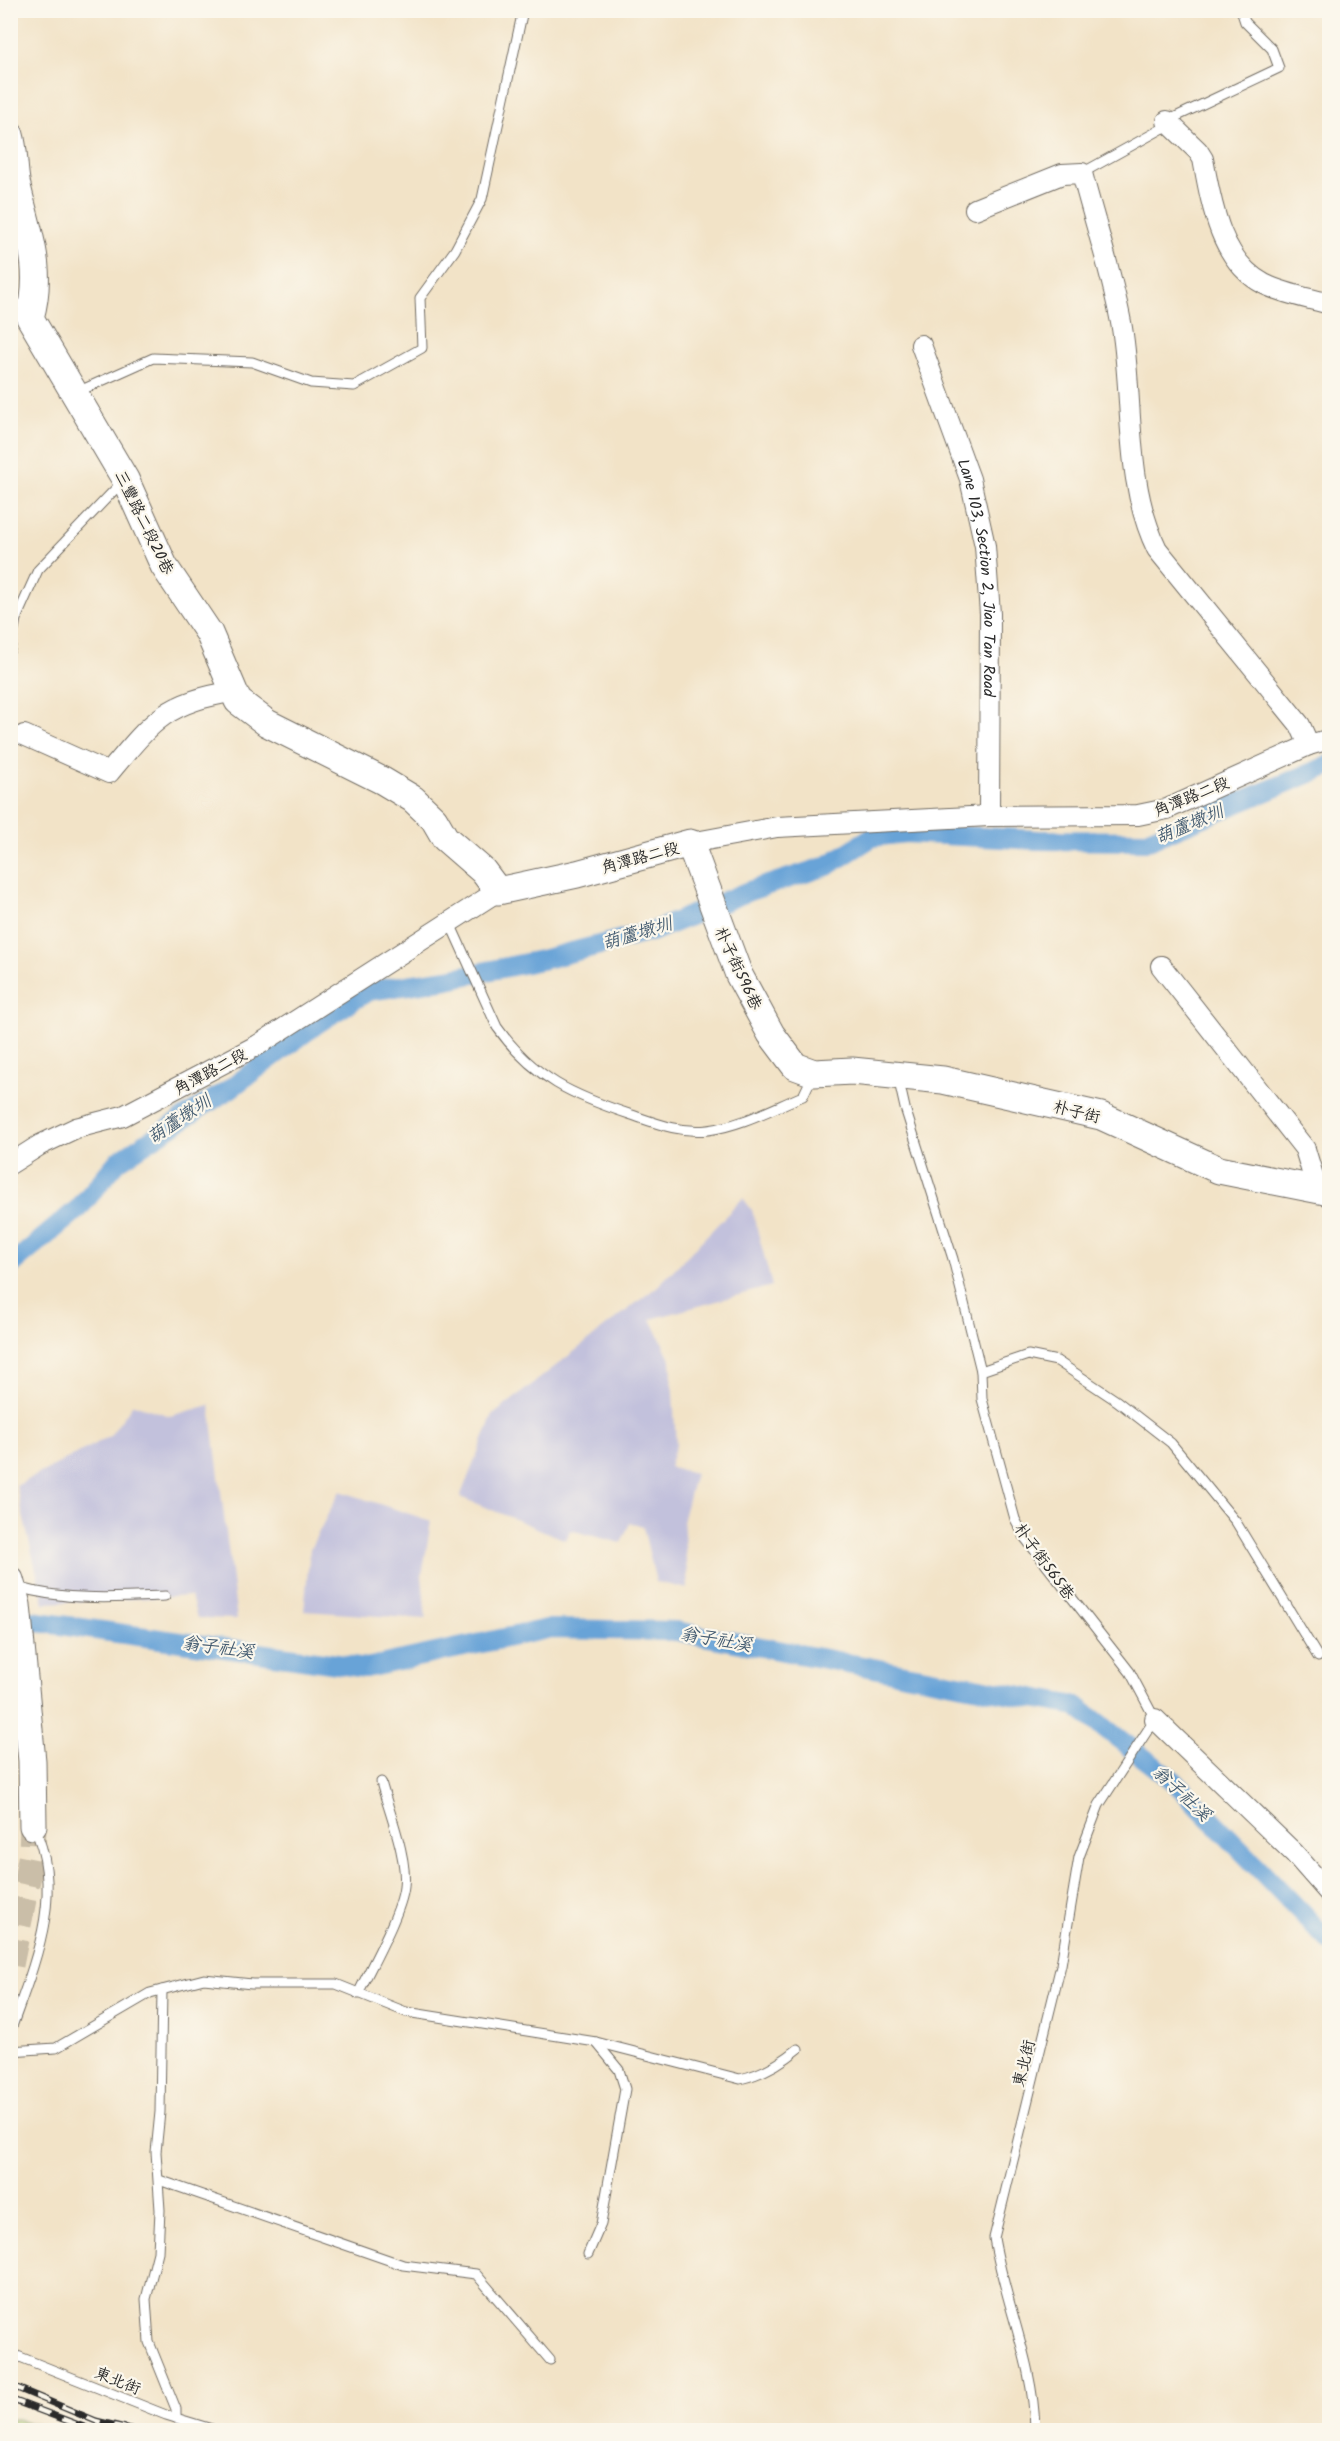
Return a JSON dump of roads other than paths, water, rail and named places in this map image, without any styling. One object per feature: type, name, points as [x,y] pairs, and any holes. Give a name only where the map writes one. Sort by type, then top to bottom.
[{"type":"street","points":[[1167,121],[1198,151],[1203,159],[1220,231],[1253,277],[1273,288],[1329,304]]},
{"type":"street","name":"三豐路二段20巷","points":[[10,135],[16,183],[36,253],[22,304],[125,479],[164,566],[209,633],[232,692],[238,701],[267,723],[383,781],[413,800],[434,819],[445,837],[483,871],[498,891]]},
{"type":"street","points":[[975,209],[1062,174],[1082,173],[1122,328],[1133,450],[1144,522],[1157,549],[1300,725],[1309,745]]},
{"type":"street","name":"Lane 103, Section 2, Jiao Tan Road","points":[[921,345],[969,479],[985,546],[990,614],[989,816]]},
{"type":"street","points":[[24,735],[109,773],[149,725],[171,709],[206,696],[232,692]]},
{"type":"street","name":"角潭路二段","points":[[10,1164],[40,1145],[75,1128],[123,1116],[258,1046],[498,891],[577,874],[690,843],[777,827],[989,816],[1120,817],[1152,812],[1167,808],[1309,745],[1329,739]]},
{"type":"street","name":"朴子街596巷","points":[[690,843],[739,975],[771,1034],[795,1066],[814,1073]]},
{"type":"street","points":[[1161,966],[1305,1149],[1323,1191]]},
{"type":"street","name":"朴子街","points":[[814,1073],[852,1071],[943,1080],[1101,1116],[1219,1170],[1323,1191]]},
{"type":"street","points":[[13,1590],[32,1761],[33,1826]]},
{"type":"street","name":"朴子街565巷","points":[[1151,1722],[1294,1852],[1329,1893]]},
{"type":"lane","points":[[75,393],[153,358],[252,362],[311,383],[354,386],[422,348],[420,298],[455,250],[482,199],[523,10]]},
{"type":"lane","points":[[1082,173],[1167,126],[1167,121],[1279,68],[1272,49],[1245,22],[1241,10]]},
{"type":"lane","points":[[10,650],[16,619],[38,570],[125,479]]},
{"type":"lane","points":[[449,921],[481,993],[507,1041],[547,1078],[581,1098],[670,1129],[709,1130],[740,1122],[803,1096],[814,1073]]},
{"type":"lane","name":"朴子街565巷","points":[[898,1075],[905,1108],[953,1259],[981,1371],[982,1399],[1014,1519],[1025,1538],[1130,1671],[1151,1722]]},
{"type":"lane","points":[[981,1371],[1028,1354],[1057,1361],[1117,1401],[1171,1443],[1236,1522],[1318,1657]]},
{"type":"lane","points":[[13,1590],[44,1595],[107,1598],[165,1596]]},
{"type":"lane","name":"東北街","points":[[1035,2430],[1027,2363],[1000,2270],[994,2238],[1059,1976],[1079,1857],[1099,1805],[1151,1722]]},
{"type":"lane","points":[[358,1994],[386,1936],[404,1888],[404,1870],[381,1782]]},
{"type":"lane","points":[[10,2032],[40,1947],[48,1902],[44,1848],[33,1826]]},
{"type":"lane","points":[[10,2051],[56,2048],[150,1993],[204,1979],[252,1983],[336,1984],[406,2013],[596,2042],[740,2079],[766,2071],[798,2049]]},
{"type":"lane","points":[[162,1990],[160,2112],[156,2152],[159,2180],[158,2252],[146,2299],[149,2342],[176,2409],[176,2418]]},
{"type":"lane","points":[[588,2254],[601,2224],[625,2089],[619,2070],[596,2042]]},
{"type":"lane","points":[[159,2180],[404,2265],[477,2274],[550,2360]]},
{"type":"lane","name":"東北街","points":[[10,2353],[176,2418],[215,2430]]},
{"type":"waterway","name":"葫蘆墩圳","points":[[10,1266],[79,1208],[118,1161],[231,1088],[318,1023],[368,991],[448,979],[541,960],[654,931],[749,891],[827,866],[872,837],[905,833],[1038,840],[1146,841],[1330,765]]},
{"type":"waterway","name":"翁子社溪","points":[[10,1618],[366,1668],[547,1629],[676,1631],[1076,1706],[1174,1781],[1330,1942]]},
{"type":"tunnel","points":[[10,1965],[32,1854],[33,1826]]},
{"type":"railway","points":[[10,2385],[96,2421],[134,2430]]},
{"type":"railway","points":[[10,2399],[92,2430]]}]
